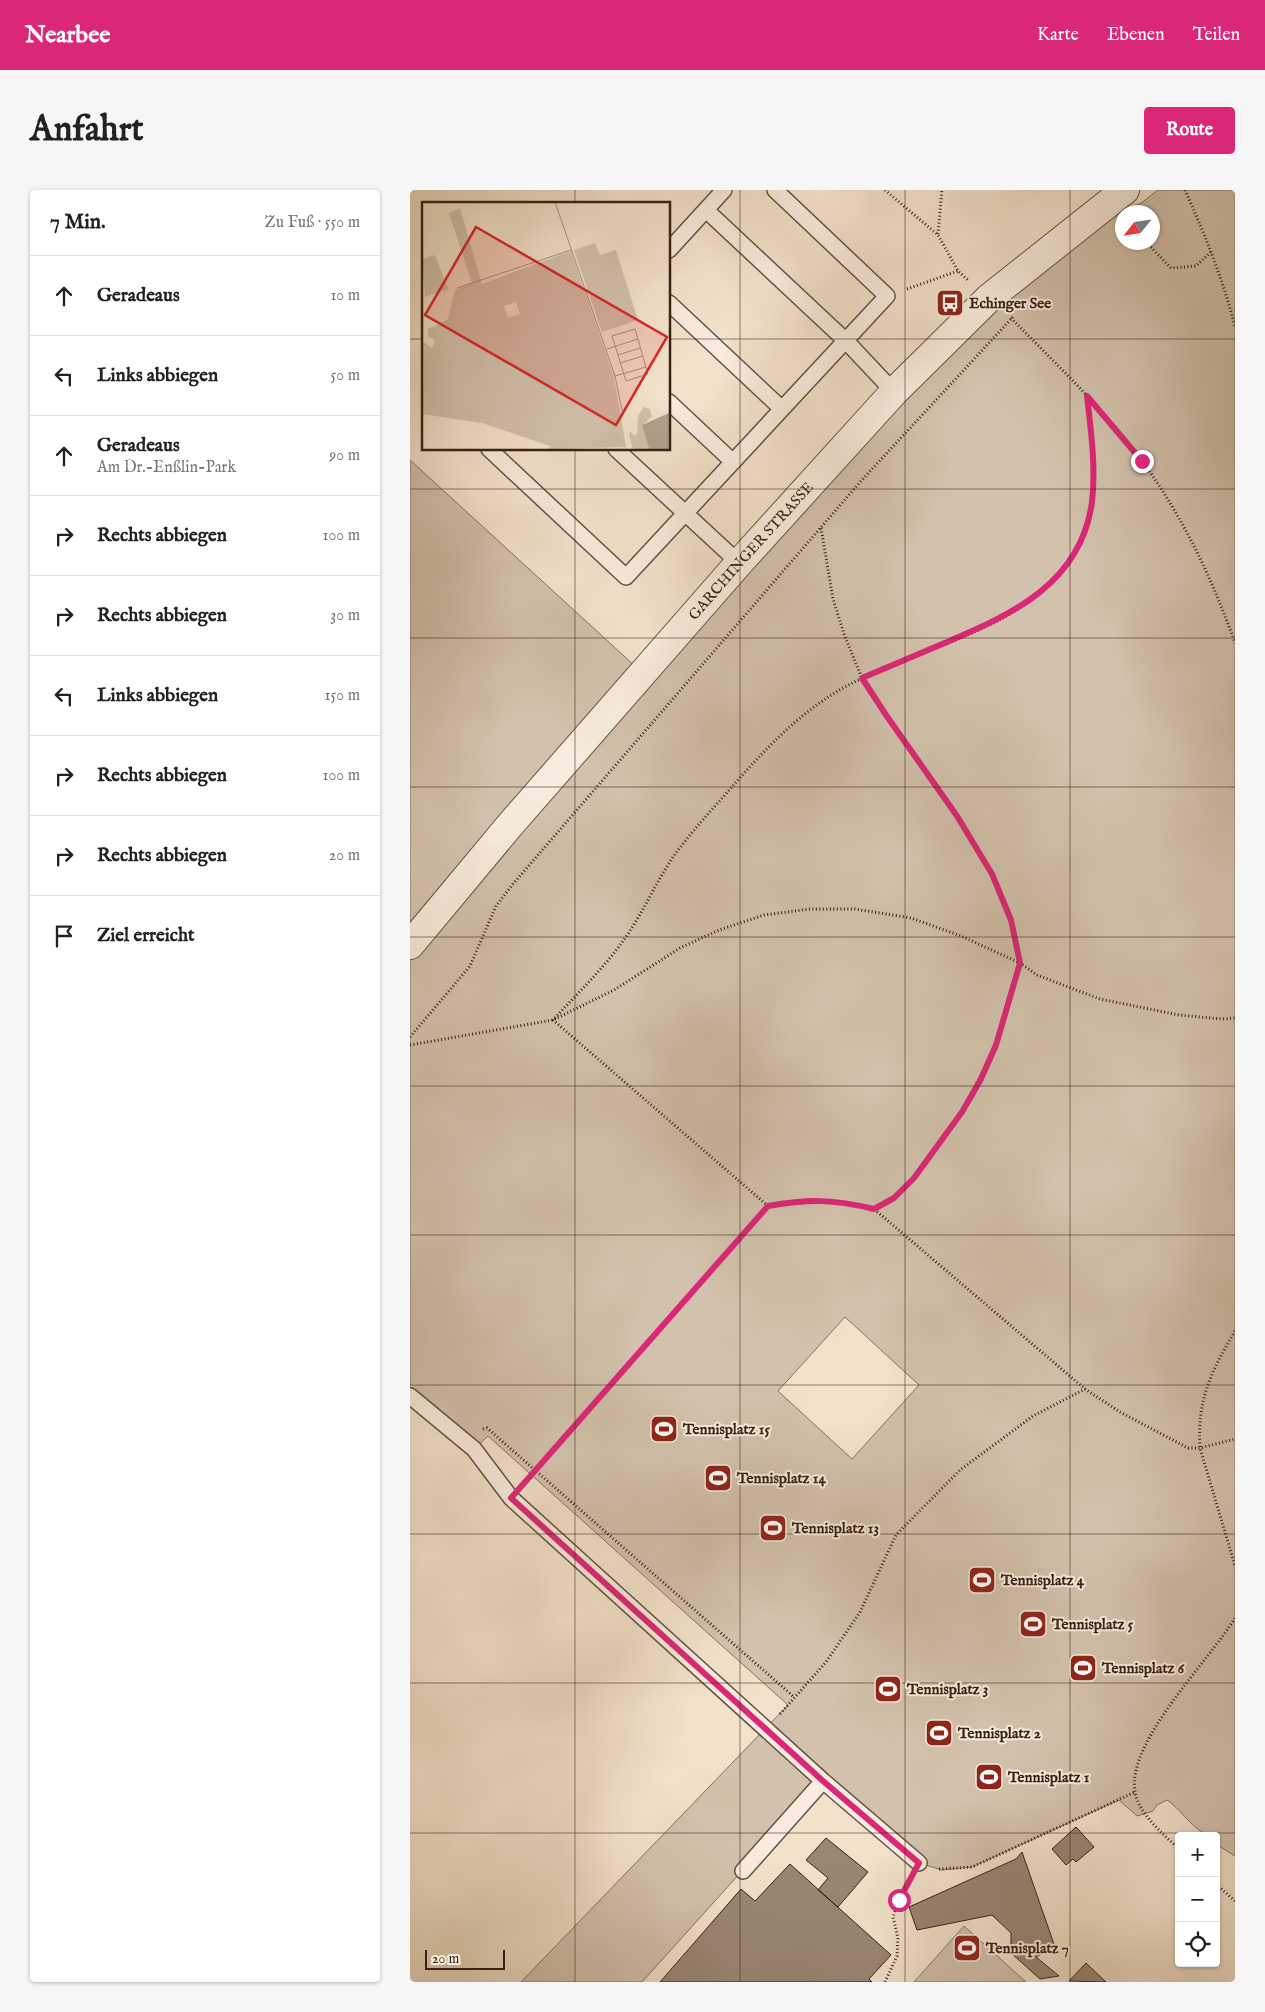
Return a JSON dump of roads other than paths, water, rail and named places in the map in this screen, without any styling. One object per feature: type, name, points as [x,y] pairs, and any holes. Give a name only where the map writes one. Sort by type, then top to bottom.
[{"type":"street","name":"GARCHINGER STRASSE","points":[[410,945],[510,825],[739,563],[894,392],[988,298],[1125,190]]},
{"type":"lane","points":[[670,249],[724,190]]},
{"type":"lane","points":[[490,450],[626,576],[887,296],[775,190]]},
{"type":"lane","points":[[706,210],[846,341],[894,392]]},
{"type":"lane","points":[[670,304],[782,409]]},
{"type":"lane","points":[[670,403],[732,462]]},
{"type":"lane","points":[[617,450],[739,563]]},
{"type":"lane","points":[[410,1396],[474,1449],[511,1498],[823,1781],[919,1863]]},
{"type":"lane","points":[[744,1871],[823,1781]]},
{"type":"place","name":"Echinger See","points":[[950,303]]},
{"type":"place","name":"Tennisplatz 15","points":[[664,1429]]},
{"type":"place","name":"Tennisplatz 14","points":[[718,1478]]},
{"type":"place","name":"Tennisplatz 13","points":[[773,1528]]},
{"type":"place","name":"Tennisplatz 4","points":[[982,1580]]},
{"type":"place","name":"Tennisplatz 5","points":[[1033,1624]]},
{"type":"place","name":"Tennisplatz 6","points":[[1083,1668]]},
{"type":"place","name":"Tennisplatz 3","points":[[888,1689]]},
{"type":"place","name":"Tennisplatz 2","points":[[939,1733]]},
{"type":"place","name":"Tennisplatz 1","points":[[989,1777]]},
{"type":"place","name":"Tennisplatz 7","points":[[967,1948]]}]
